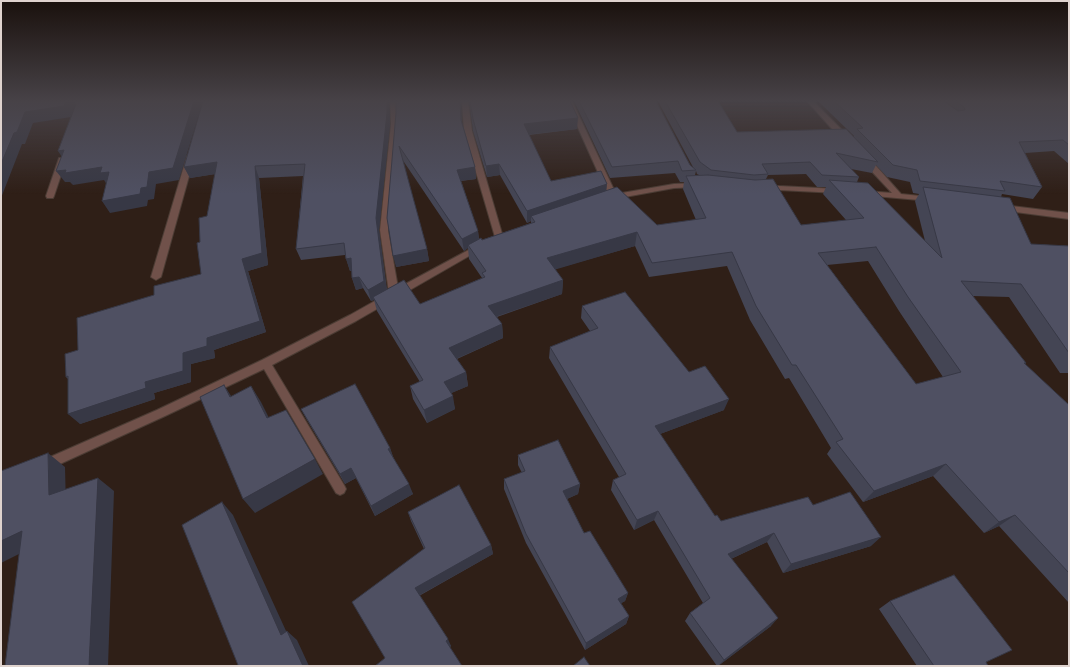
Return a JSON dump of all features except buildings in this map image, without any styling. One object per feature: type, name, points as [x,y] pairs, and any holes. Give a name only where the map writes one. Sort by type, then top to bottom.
[{"type":"street","points":[[393,132],[384,230],[394,294]]},
{"type":"street","points":[[37,468],[161,414],[266,363],[353,318],[496,239],[468,132]]},
{"type":"street","points":[[582,132],[610,198],[674,186],[704,185],[693,176]]},
{"type":"street","points":[[840,132],[852,145]]},
{"type":"street","points":[[156,277],[194,147]]},
{"type":"street","points":[[50,196],[64,152]]},
{"type":"street","points":[[862,156],[898,195]]},
{"type":"street","points":[[757,190],[779,188],[898,195],[937,200]]},
{"type":"street","points":[[992,206],[1069,216]]},
{"type":"street","points":[[266,363],[340,489]]}]
